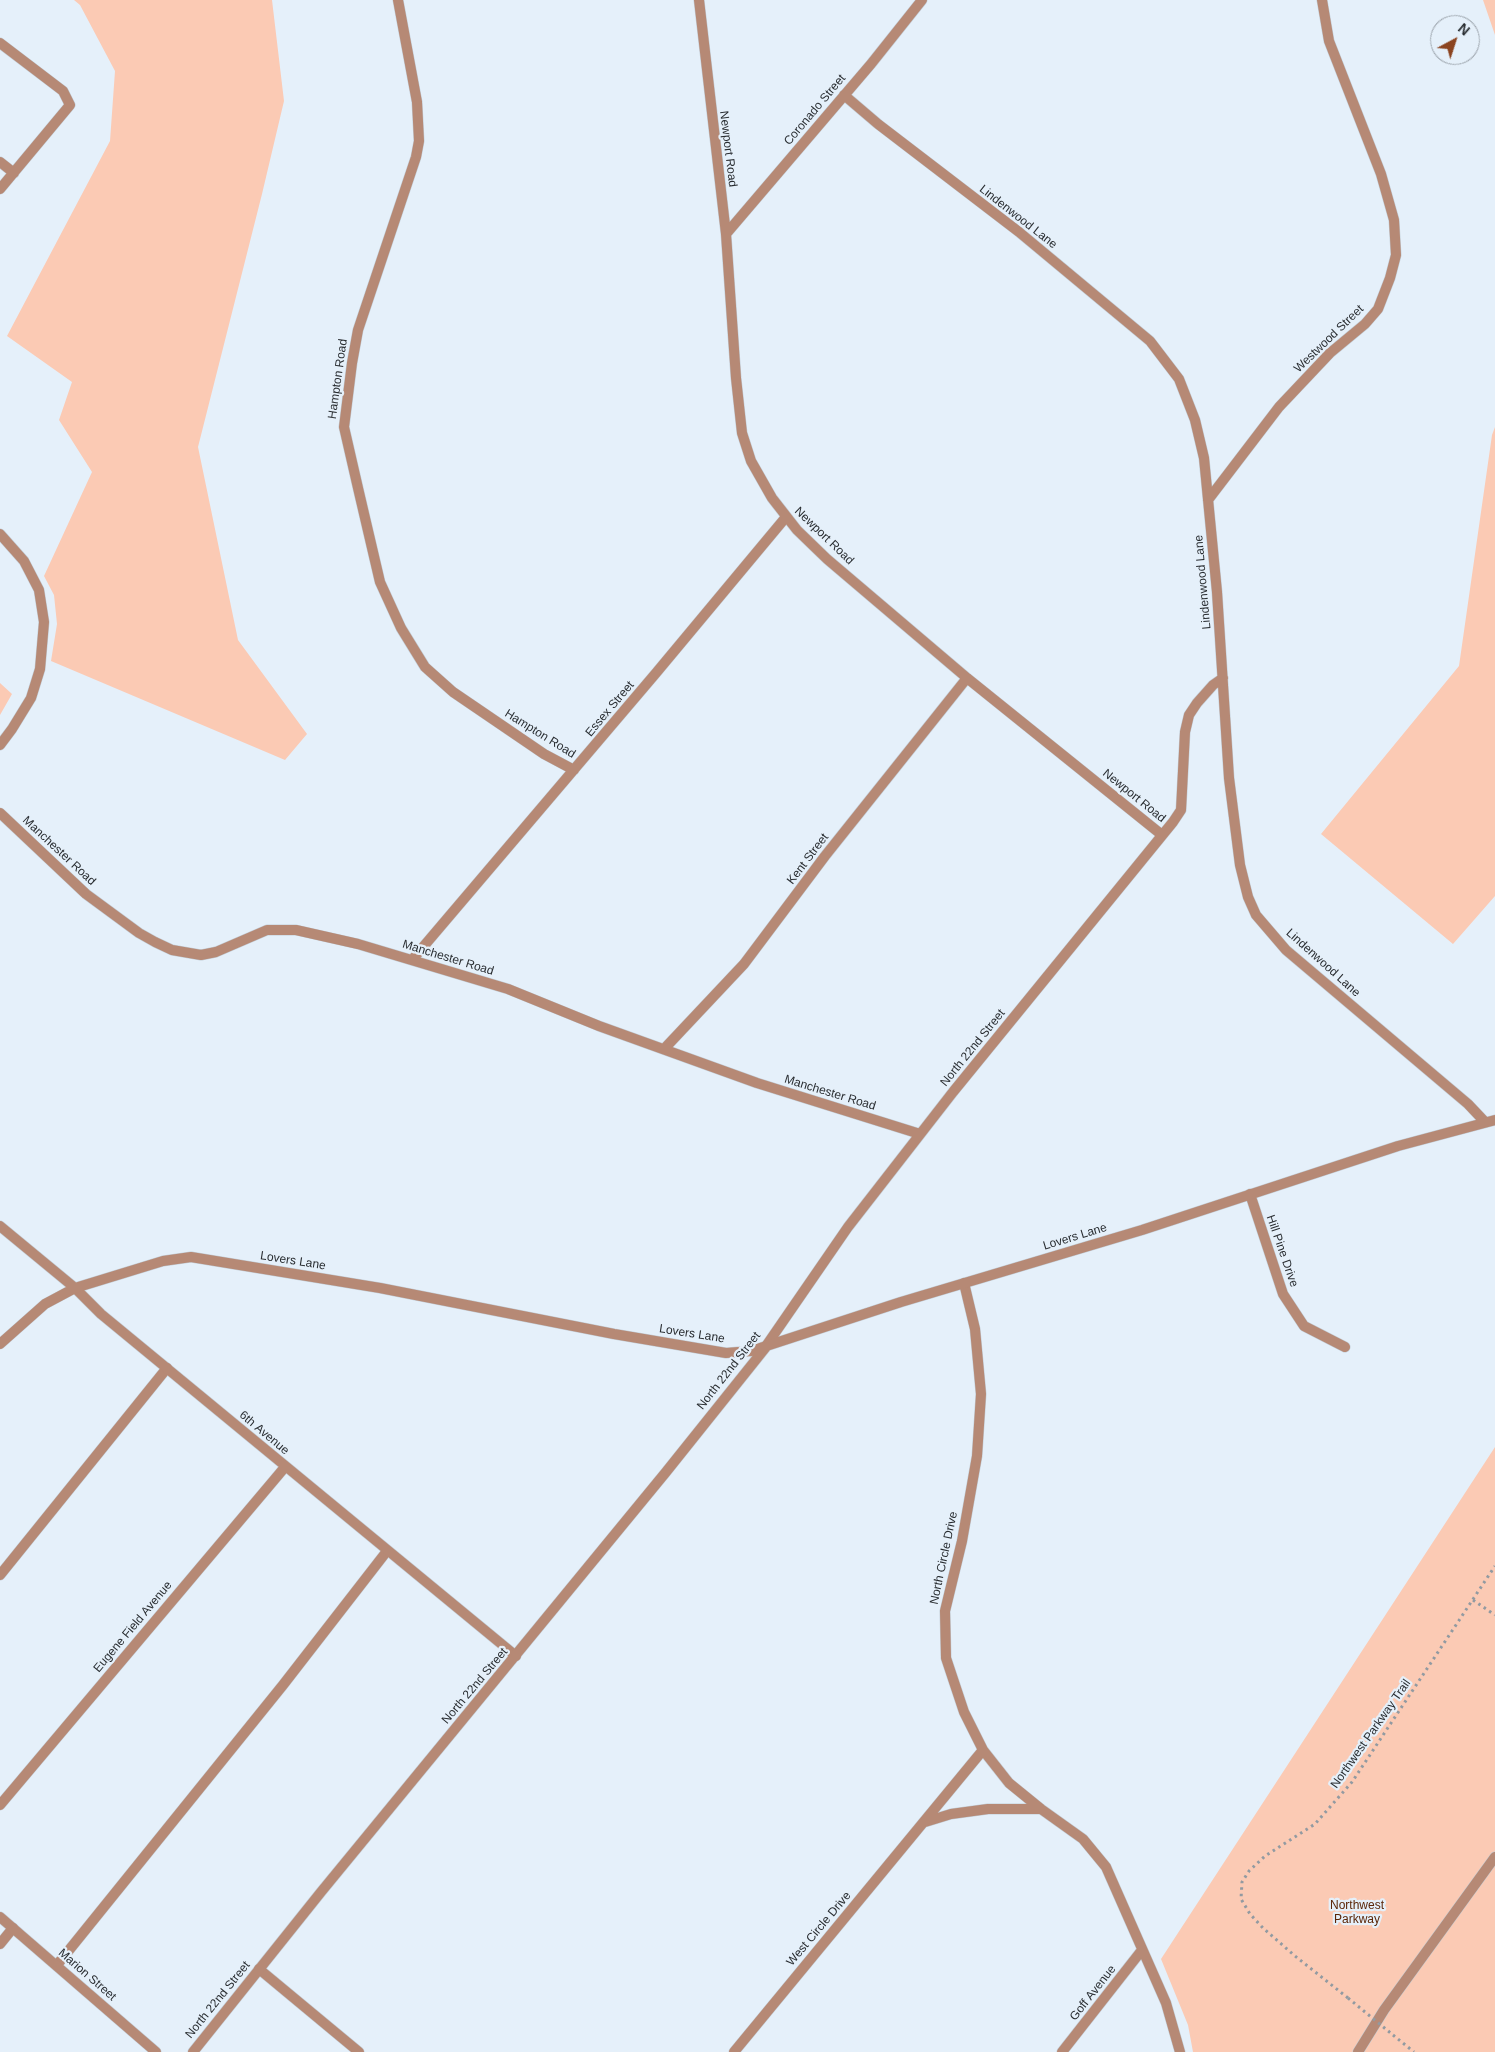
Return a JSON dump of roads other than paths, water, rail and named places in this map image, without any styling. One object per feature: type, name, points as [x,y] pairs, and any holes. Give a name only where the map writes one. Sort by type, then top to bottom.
[{"type":"street","name":"Hampton Road","points":[[398,0],[418,102],[419,141],[416,157],[358,330],[344,426],[358,488],[380,582],[402,628],[425,667],[453,692],[544,754],[574,770]]},
{"type":"street","name":"Newport Road","points":[[699,0],[726,234],[736,378],[742,433],[751,461],[772,498],[786,517],[827,559],[967,678],[1162,835]]},
{"type":"street","name":"Coronado Street","points":[[726,234],[922,0]]},
{"type":"street","name":"Westwood Street","points":[[1208,500],[1279,407],[1330,353],[1365,324],[1378,309],[1390,278],[1396,255],[1394,220],[1381,174],[1329,41],[1322,0]]},
{"type":"street","points":[[0,43],[63,91],[70,105],[0,189]]},
{"type":"street","name":"Lindenwood Lane","points":[[844,95],[878,124],[1019,232],[1150,341],[1179,380],[1195,420],[1204,458],[1230,778],[1240,865],[1248,897],[1256,916],[1286,950],[1490,1121]]},
{"type":"street","points":[[0,162],[14,174]]},
{"type":"street","name":"Essex Street","points":[[412,960],[786,517]]},
{"type":"street","points":[[0,534],[24,561],[39,590],[44,622],[40,669],[31,698],[12,730],[0,745]]},
{"type":"street","name":"Kent Street","points":[[664,1049],[744,964],[825,856],[967,678]]},
{"type":"street","name":"North 22nd Street","points":[[192,2052],[516,1656],[766,1346],[848,1227],[920,1134],[1181,810],[1185,732],[1189,715],[1213,685],[1223,678]]},
{"type":"street","name":"Manchester Road","points":[[0,814],[86,894],[139,933],[172,950],[201,955],[216,952],[267,930],[296,930],[358,944],[508,989],[599,1026],[757,1083],[920,1134]]},
{"type":"street","name":"Lovers Lane","points":[[0,1344],[45,1304],[75,1288],[163,1261],[191,1257],[380,1288],[614,1334],[726,1353],[751,1351],[964,1283],[1142,1230],[1398,1146],[1490,1121]]},
{"type":"street","name":"Hill Pine Drive","points":[[1250,1194],[1282,1294],[1304,1326],[1345,1347]]},
{"type":"street","name":"6th Avenue","points":[[0,1226],[75,1288],[101,1314],[516,1656]]},
{"type":"street","name":"North Circle Drive","points":[[964,1283],[975,1329],[981,1394],[975,1466],[962,1541],[945,1611],[946,1658],[964,1712],[983,1750],[1009,1783],[1040,1809],[1083,1839],[1106,1867],[1166,2003],[1180,2052]]},
{"type":"street","points":[[0,1575],[167,1368]]},
{"type":"street","name":"Eugene Field Avenue","points":[[0,1805],[285,1467]]},
{"type":"street","points":[[57,1965],[284,1685],[387,1551]]},
{"type":"street","name":"West Circle Drive","points":[[734,2052],[983,1750]]},
{"type":"street","points":[[924,1823],[951,1814],[988,1809],[1040,1809]]},
{"type":"street","points":[[1358,2052],[1384,2010],[1495,1857]]},
{"type":"street","name":"Marion Street","points":[[0,1917],[156,2052]]},
{"type":"street","points":[[0,1944],[13,1928]]},
{"type":"street","name":"Goff Avenue","points":[[1062,2052],[1142,1950]]},
{"type":"street","points":[[259,1969],[359,2052]]},
{"type":"park label","name":"Northwest Parkway","points":[[1357,1913]]}]
